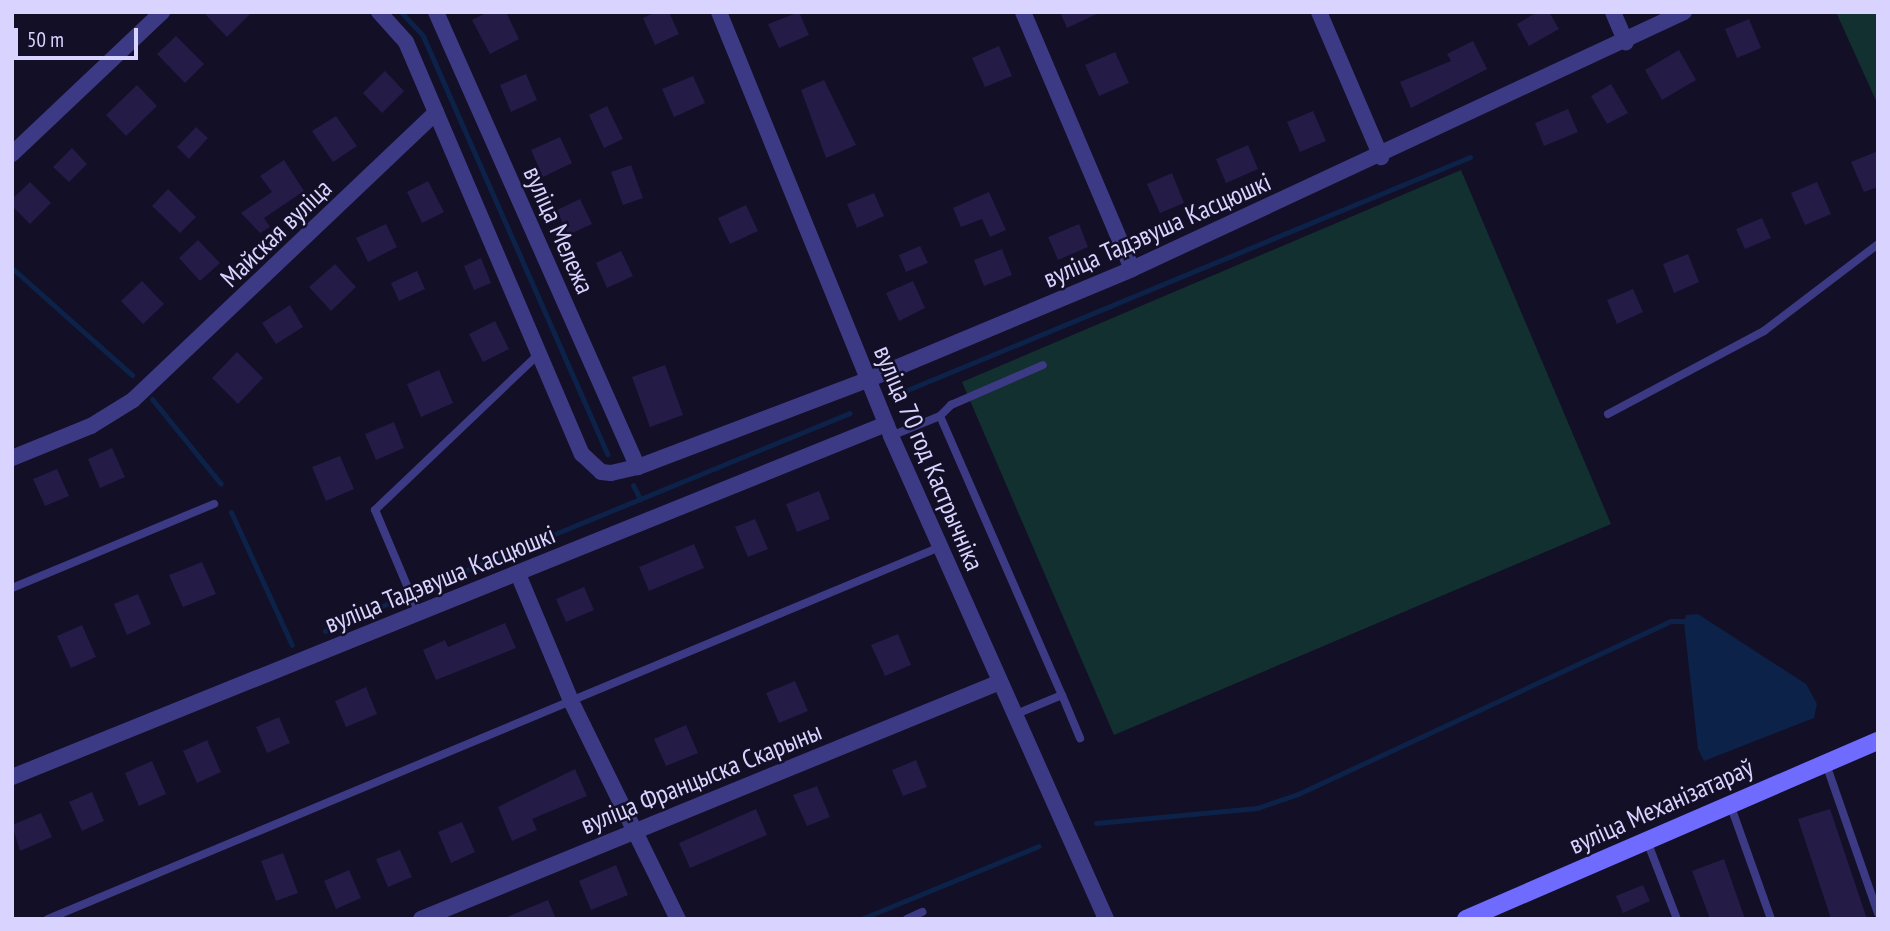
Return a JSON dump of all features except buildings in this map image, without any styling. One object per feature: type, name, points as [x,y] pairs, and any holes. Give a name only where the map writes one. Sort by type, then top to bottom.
[{"type":"street","points":[[12,154],[162,12]]},
{"type":"street","name":"вуліца Тадэвуша Касцюшкі","points":[[379,12],[406,42],[582,454],[601,471],[638,467],[867,380],[1132,269],[1381,157],[1684,12]]},
{"type":"street","name":"вуліца Мележа","points":[[436,12],[638,467]]},
{"type":"street","name":"вуліца 70 год Кастрычніка","points":[[719,12],[867,380],[1106,919]]},
{"type":"street","points":[[1023,12],[1132,269]]},
{"type":"street","points":[[1319,12],[1381,157]]},
{"type":"street","points":[[1613,12],[1626,42]]},
{"type":"street","name":"Майская вуліца","points":[[12,458],[91,426],[148,386],[436,112]]},
{"type":"street","name":"вуліца Тадэвуша Касцюшкі","points":[[12,777],[517,574],[889,430]]},
{"type":"street","points":[[517,574],[571,701],[678,919]]},
{"type":"street","name":"вуліца Францыска Скарыны","points":[[421,919],[1000,682]]},
{"type":"street","name":"вуліца Механізатараў","points":[[1466,919],[1878,741]]},
{"type":"lane","points":[[1608,414],[1764,331],[1878,244]]},
{"type":"lane","points":[[419,615],[374,510],[539,354]]},
{"type":"lane","points":[[889,430],[940,416],[951,405],[1043,365]]},
{"type":"lane","points":[[940,416],[1080,738]]},
{"type":"lane","points":[[12,588],[214,504]]},
{"type":"lane","points":[[48,919],[940,547]]},
{"type":"lane","points":[[1014,715],[1062,695]]},
{"type":"lane","points":[[1825,762],[1878,913]]},
{"type":"lane","points":[[1730,804],[1771,919]]},
{"type":"lane","points":[[1647,841],[1677,919]]},
{"type":"lane","points":[[907,919],[922,912]]},
{"type":"green space","points":[[1836,12],[1878,12],[1878,105]]},
{"type":"green space","points":[[1461,170],[1611,524],[1114,735],[962,382]]},
{"type":"water","points":[[1698,614],[1806,684],[1817,704],[1814,718],[1704,761],[1698,749],[1684,623],[1686,615]]},
{"type":"waterway","points":[[401,12],[423,36],[607,454]]},
{"type":"waterway","points":[[900,393],[1470,157]]},
{"type":"waterway","points":[[12,268],[132,375]]},
{"type":"waterway","points":[[152,399],[221,484]]},
{"type":"waterway","points":[[423,588],[850,413]]},
{"type":"waterway","points":[[633,485],[640,499]]},
{"type":"waterway","points":[[231,512],[292,645]]},
{"type":"waterway","points":[[325,631],[389,603]]},
{"type":"waterway","points":[[1096,823],[1257,808],[1298,794],[1670,621],[1691,621]]},
{"type":"waterway","points":[[861,919],[1039,846]]}]
